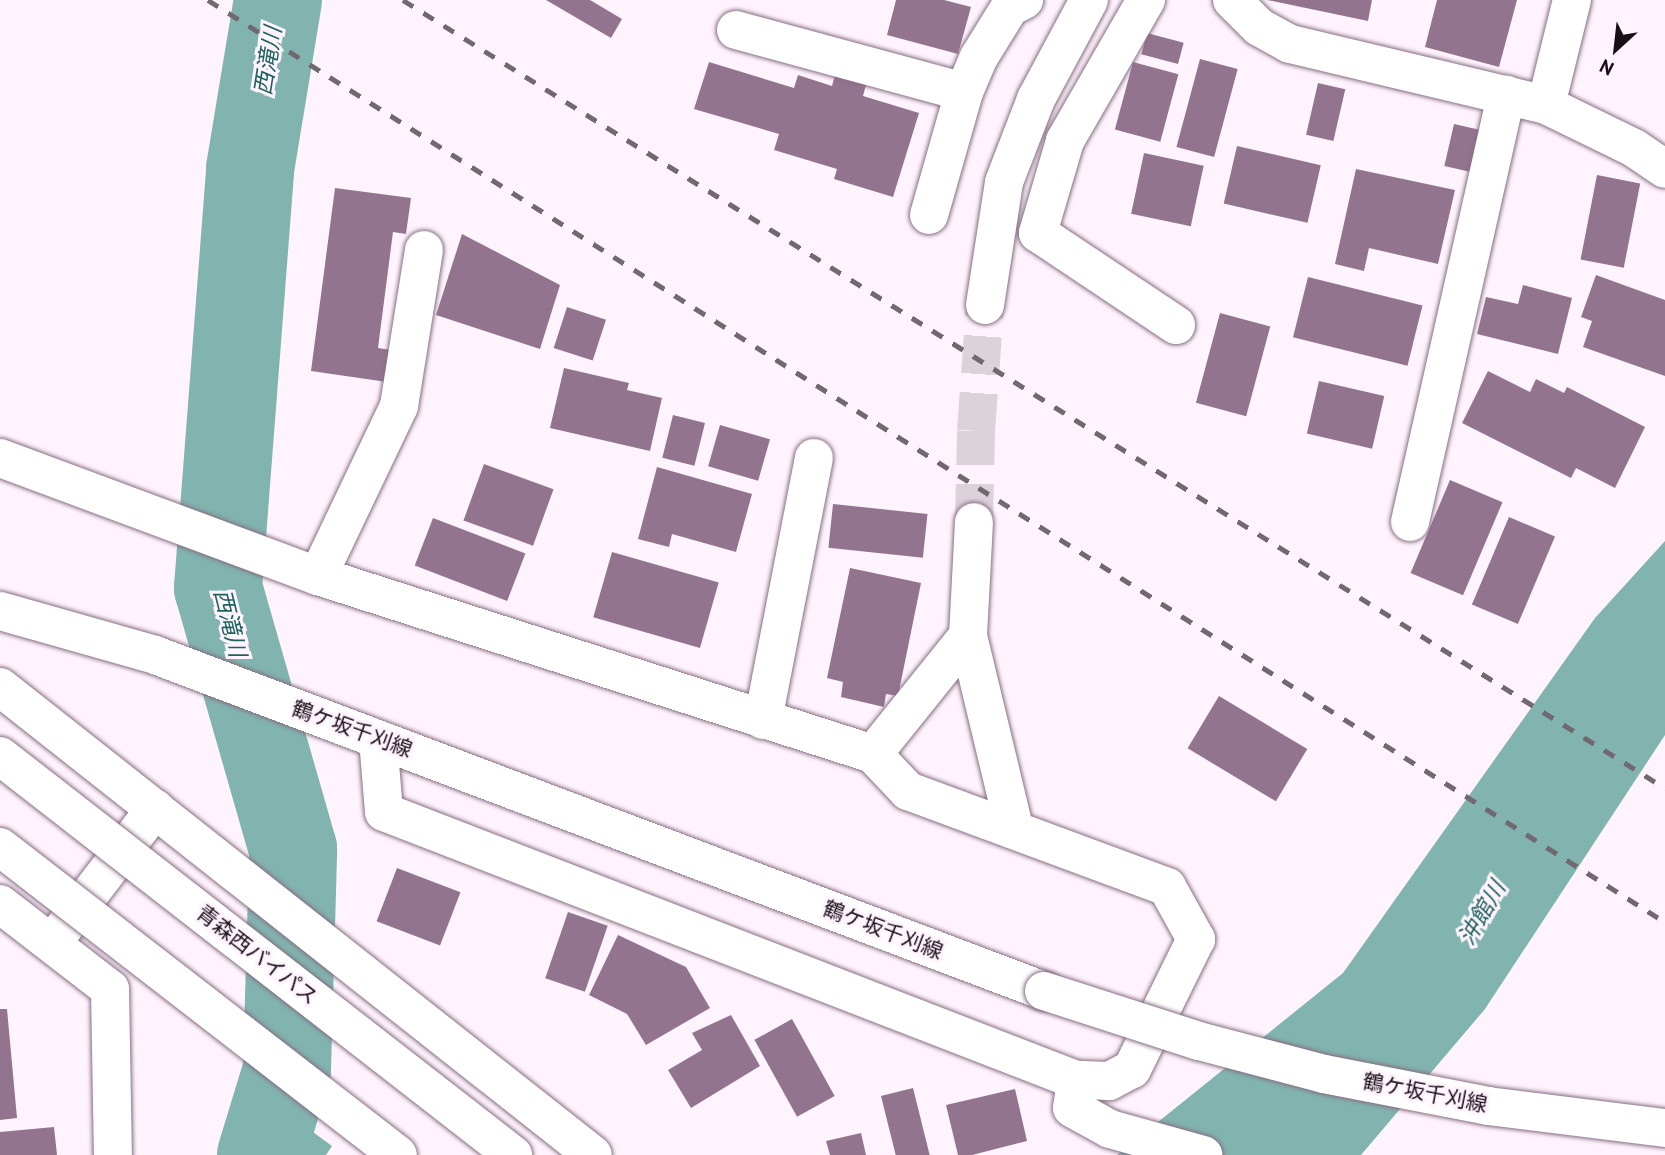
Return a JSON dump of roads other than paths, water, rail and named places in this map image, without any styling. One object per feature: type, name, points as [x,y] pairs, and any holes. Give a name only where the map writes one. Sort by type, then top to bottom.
[{"type":"main road","points":[[929,215],[964,92],[979,57],[1010,7],[1024,0]]},
{"type":"main road","points":[[1146,0],[1065,141],[1038,233],[1176,325]]},
{"type":"main road","points":[[1232,0],[1259,27],[1290,44],[1546,105],[1634,148],[1665,169]]},
{"type":"main road","points":[[1546,105],[1572,0]]},
{"type":"main road","points":[[985,305],[1003,182],[1036,99],[1083,2]]},
{"type":"main road","points":[[736,30],[964,92]]},
{"type":"main road","points":[[1410,522],[1506,95]]},
{"type":"main road","points":[[318,576],[399,406],[424,250]]},
{"type":"main road","points":[[0,458],[318,576],[873,754],[908,791],[1014,828],[1167,887],[1196,939],[1132,1069],[1109,1081],[1076,1080],[384,812],[378,738]]},
{"type":"main road","points":[[763,720],[814,458]]},
{"type":"main road","points":[[974,522],[968,635],[1014,828]]},
{"type":"main road","name":"鶴ケ坂千刈線","points":[[0,582],[140,650],[1044,991],[1199,1041],[1324,1074],[1488,1105],[1665,1128]]},
{"type":"main road","name":"鶴ケ坂千刈線","points":[[0,611],[140,650]]},
{"type":"main road","points":[[873,754],[968,635]]},
{"type":"main road","points":[[12,697],[593,1155]]},
{"type":"main road","name":"青森西バイパス","points":[[0,756],[513,1155]]},
{"type":"main road","points":[[52,944],[155,809]]},
{"type":"main road","points":[[0,847],[398,1155]]},
{"type":"main road","points":[[0,904],[110,989],[113,1155]]},
{"type":"main road","points":[[1076,1080],[1072,1108],[1110,1129],[1203,1155]]},
{"type":"water","name":"沖館川","points":[[1665,541],[1665,735],[1485,1009],[1361,1155],[1117,1155],[1343,973],[1595,618]]},
{"type":"water","points":[[253,1088],[332,1146],[326,1155],[220,1155],[236,1132]]},
{"type":"waterway","name":"西滝川","points":[[261,1155],[287,1070],[293,849],[218,588],[250,169],[278,0]]},
{"type":"tunnel","points":[[974,522],[976,431],[985,305]]},
{"type":"railway","points":[[208,0],[1665,922]]},
{"type":"railway","points":[[403,0],[1665,788]]}]
